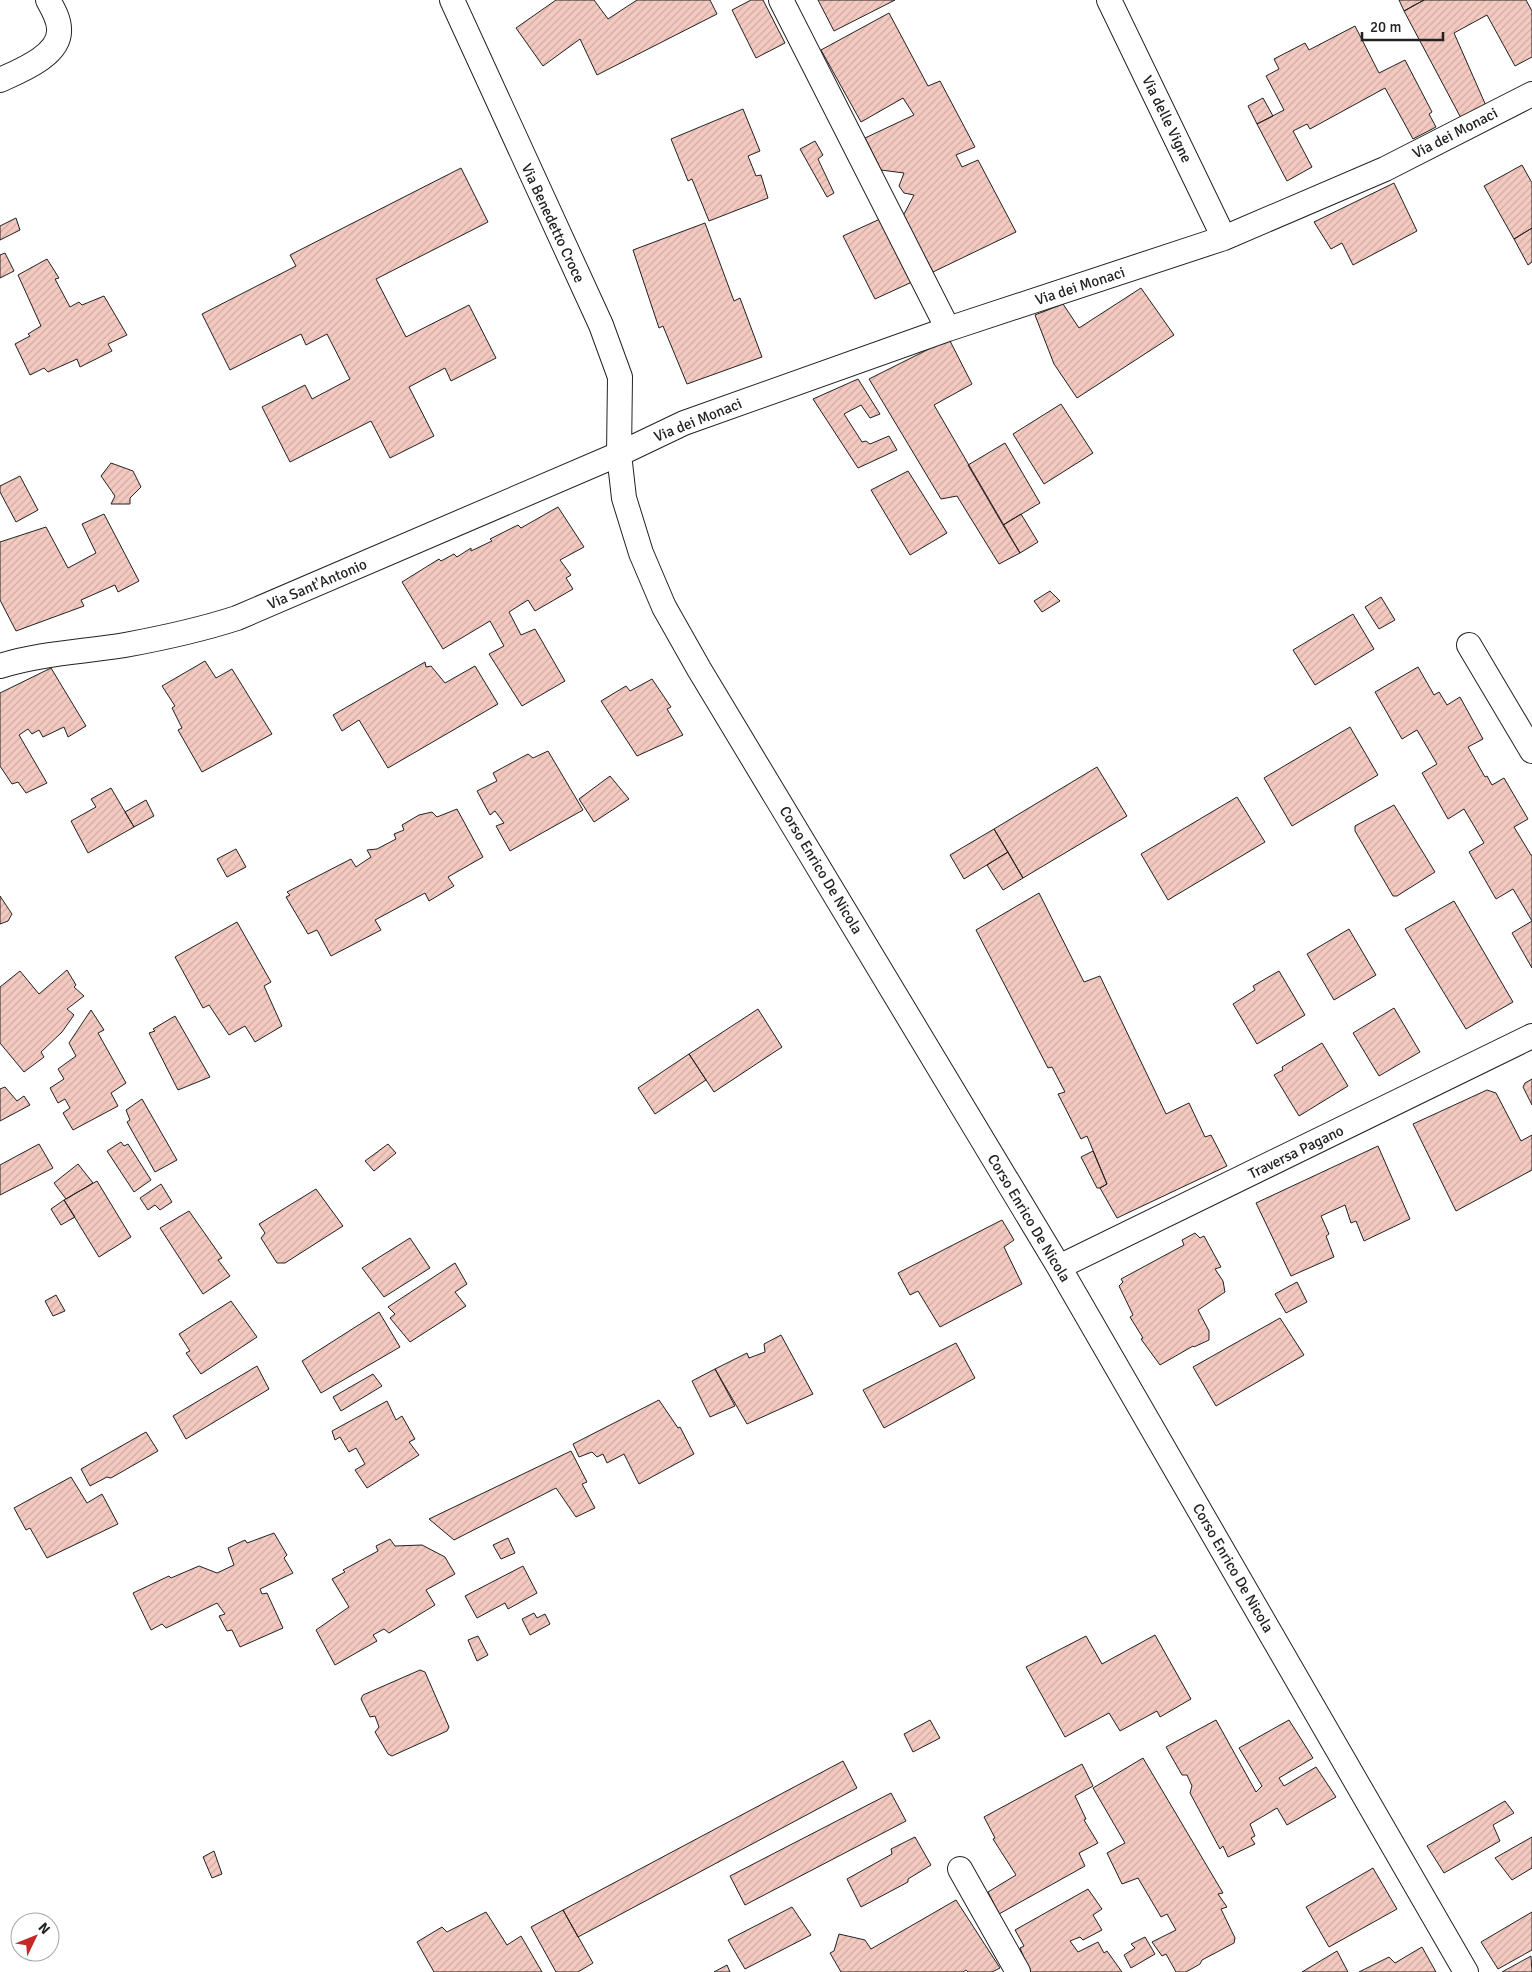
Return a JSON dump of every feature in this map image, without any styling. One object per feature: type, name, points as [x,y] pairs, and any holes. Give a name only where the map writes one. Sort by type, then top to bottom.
[{"type":"street","points":[[0,80],[47,54],[57,42],[60,27],[48,0]]},
{"type":"street","name":"Via Benedetto Croce","points":[[452,0],[601,326],[620,377],[619,454]]},
{"type":"street","points":[[781,0],[948,329]]},
{"type":"street","name":"Via delle Vigne","points":[[1110,0],[1224,238]]},
{"type":"street","name":"Via dei Monaci","points":[[619,454],[684,423],[948,329],[1224,238],[1384,169],[1532,94]]},
{"type":"street","name":"Via Sant'Antonio","points":[[0,666],[29,657],[124,645],[181,634],[237,618],[619,454]]},
{"type":"street","name":"Corso Enrico De Nicola","points":[[619,454],[624,498],[641,553],[664,607],[698,669],[1059,1267],[1466,1972]]},
{"type":"street","points":[[1469,645],[1532,751]]},
{"type":"street","name":"Traversa Pagano","points":[[1059,1267],[1532,1036]]},
{"type":"street","points":[[960,1869],[1018,1972]]},
{"type":"building","points":[[556,0],[594,0],[608,19],[637,0],[710,0],[717,14],[597,75],[580,39],[543,66],[516,28]]},
{"type":"building","points":[[751,0],[763,0],[785,43],[756,58],[732,10]]},
{"type":"building","points":[[818,0],[895,0],[834,31]]},
{"type":"building","points":[[1399,0],[1424,0],[1404,11]]},
{"type":"building","points":[[1424,0],[1526,0],[1532,11],[1532,57],[1515,66],[1487,15],[1454,33],[1487,108],[1462,120],[1404,11]]},
{"type":"building","points":[[889,13],[928,86],[940,81],[975,147],[956,155],[962,167],[978,160],[1016,232],[933,272],[903,216],[914,195],[904,193],[899,186],[904,173],[881,170],[865,138],[914,115],[903,98],[861,122],[821,50]]},
{"type":"building","points":[[1355,26],[1379,73],[1405,60],[1432,112],[1429,114],[1436,127],[1413,139],[1385,88],[1310,129],[1307,124],[1293,131],[1312,167],[1287,181],[1257,124],[1284,110],[1266,76],[1279,69],[1274,59],[1305,43],[1309,50]]},
{"type":"building","points":[[1263,98],[1273,116],[1257,124],[1248,106]]},
{"type":"building","points":[[743,109],[760,151],[748,156],[756,176],[761,175],[768,198],[709,221],[692,179],[688,181],[671,139]]},
{"type":"building","points":[[815,141],[823,155],[818,159],[834,193],[827,197],[800,149]]},
{"type":"building","points":[[1522,165],[1532,183],[1532,228],[1514,239],[1484,186]]},
{"type":"building","points":[[461,168],[488,222],[376,279],[406,337],[469,305],[496,358],[451,381],[445,368],[409,387],[434,436],[390,458],[371,421],[290,462],[262,407],[305,385],[312,399],[350,379],[327,334],[306,345],[301,334],[230,370],[202,314],[296,266],[290,255]]},
{"type":"building","points":[[1394,183],[1417,231],[1353,265],[1342,243],[1331,249],[1314,222]]},
{"type":"building","points":[[16,218],[20,230],[0,240],[0,226]]},
{"type":"building","points":[[880,219],[912,282],[875,299],[843,236]]},
{"type":"building","points":[[705,223],[734,301],[740,298],[762,357],[687,384],[663,326],[659,328],[633,250]]},
{"type":"building","points":[[1532,228],[1532,262],[1528,265],[1514,239]]},
{"type":"building","points":[[5,253],[14,271],[0,278],[0,255]]},
{"type":"building","points":[[47,259],[59,278],[55,279],[70,307],[79,302],[82,305],[104,296],[127,335],[108,344],[112,351],[80,367],[77,359],[48,372],[44,368],[30,375],[15,344],[30,336],[28,334],[41,326],[18,275]]},
{"type":"building","points":[[1141,288],[1174,335],[1077,398],[1054,364],[1035,315],[1063,304],[1079,328]]},
{"type":"building","points":[[949,339],[972,384],[934,405],[1020,553],[999,564],[957,496],[941,499],[869,379]]},
{"type":"building","points":[[858,379],[880,414],[870,418],[861,405],[844,414],[862,442],[866,441],[870,444],[889,436],[897,450],[858,468],[813,399]]},
{"type":"building","points":[[1061,404],[1093,453],[1044,484],[1013,434]]},
{"type":"building","points":[[1005,443],[1040,503],[1003,525],[968,465]]},
{"type":"building","points":[[111,463],[133,471],[141,487],[130,498],[130,504],[111,504],[115,496],[101,476]]},
{"type":"building","points":[[908,471],[947,533],[910,555],[871,490]]},
{"type":"building","points":[[20,476],[38,510],[16,522],[0,492],[0,486]]},
{"type":"building","points":[[558,507],[584,547],[560,560],[571,575],[566,578],[573,589],[535,611],[528,600],[509,612],[521,635],[535,629],[565,681],[522,706],[489,654],[504,646],[490,621],[443,649],[402,582],[439,559],[441,561],[454,554],[457,557],[471,548],[471,551],[492,541],[490,539],[518,525],[521,528]]},
{"type":"building","points":[[104,514],[139,581],[118,592],[115,585],[81,600],[84,606],[16,631],[0,600],[0,542],[46,527],[68,568],[96,553],[82,524]]},
{"type":"building","points":[[1021,514],[1038,542],[1020,553],[1003,525]]},
{"type":"building","points":[[1050,591],[1060,601],[1042,612],[1034,601]]},
{"type":"building","points":[[1381,597],[1395,620],[1379,629],[1365,607]]},
{"type":"building","points":[[1353,614],[1374,649],[1315,685],[1293,650]]},
{"type":"building","points":[[205,661],[216,678],[232,669],[272,734],[202,772],[178,730],[182,728],[172,708],[175,706],[162,686]]},
{"type":"building","points":[[425,662],[426,667],[431,666],[445,683],[475,666],[498,704],[388,768],[359,720],[342,731],[333,715]]},
{"type":"building","points":[[1418,667],[1434,695],[1439,692],[1447,705],[1460,697],[1483,739],[1468,747],[1485,777],[1487,776],[1492,785],[1504,778],[1528,819],[1514,827],[1532,855],[1532,921],[1513,889],[1496,899],[1469,852],[1484,843],[1464,809],[1448,819],[1422,773],[1437,764],[1417,730],[1402,739],[1375,692]]},
{"type":"building","points":[[51,668],[86,726],[68,737],[64,727],[43,737],[39,730],[32,734],[28,729],[19,735],[47,783],[26,793],[18,782],[12,784],[0,766],[0,693]]},
{"type":"building","points":[[652,679],[671,707],[667,709],[683,735],[637,756],[601,701],[626,686],[630,691]]},
{"type":"building","points":[[1350,727],[1378,775],[1292,826],[1264,778]]},
{"type":"building","points":[[548,751],[583,810],[510,851],[496,826],[504,823],[495,811],[490,815],[477,791],[497,781],[493,773],[528,754],[533,758]]},
{"type":"building","points":[[1097,767],[1127,816],[1023,878],[994,829]]},
{"type":"building","points":[[610,776],[629,799],[594,822],[579,799]]},
{"type":"building","points":[[111,788],[134,827],[88,853],[71,821],[96,807],[91,799]]},
{"type":"building","points":[[1237,797],[1265,842],[1168,900],[1141,854]]},
{"type":"building","points":[[146,800],[154,816],[134,827],[125,812]]},
{"type":"building","points":[[1394,805],[1435,872],[1397,896],[1393,896],[1355,831],[1355,826]]},
{"type":"building","points":[[457,809],[483,857],[448,877],[454,886],[429,901],[425,893],[375,920],[381,930],[331,956],[317,930],[308,934],[286,897],[290,895],[287,892],[351,859],[356,867],[371,857],[367,850],[377,849],[396,839],[394,834],[404,830],[402,825],[419,815],[432,812],[437,817]]},
{"type":"building","points":[[994,829],[1008,852],[964,879],[950,855]]},
{"type":"building","points":[[236,849],[246,867],[227,877],[217,859]]},
{"type":"building","points":[[1008,852],[1023,878],[1003,890],[987,865]]},
{"type":"building","points":[[1039,893],[1084,982],[1100,976],[1166,1114],[1189,1103],[1205,1137],[1211,1135],[1227,1166],[1117,1218],[1100,1188],[1107,1184],[1087,1136],[1081,1139],[1058,1094],[1065,1092],[1052,1067],[1048,1068],[976,930]]},
{"type":"building","points":[[0,896],[12,914],[8,921],[0,924]]},
{"type":"building","points":[[1454,901],[1513,1002],[1466,1029],[1405,929]]},
{"type":"building","points":[[1532,921],[1532,968],[1512,933]]},
{"type":"building","points":[[237,922],[271,982],[264,986],[282,1026],[255,1042],[245,1026],[229,1035],[209,1005],[203,1008],[175,957]]},
{"type":"building","points":[[1349,929],[1376,975],[1334,1000],[1307,954]]},
{"type":"building","points":[[67,970],[76,985],[74,987],[84,996],[67,1009],[74,1015],[62,1032],[41,1052],[44,1057],[24,1072],[0,1043],[0,987],[20,971],[39,994]]},
{"type":"building","points":[[1279,971],[1305,1015],[1257,1044],[1233,1004],[1255,990],[1253,986]]},
{"type":"building","points":[[1394,1008],[1420,1052],[1379,1076],[1353,1033]]},
{"type":"building","points":[[758,1009],[782,1047],[714,1092],[689,1054]]},
{"type":"building","points":[[91,1010],[104,1030],[98,1033],[126,1083],[111,1093],[118,1106],[73,1130],[63,1113],[70,1108],[65,1099],[58,1103],[50,1088],[64,1079],[58,1069],[76,1056],[69,1043]]},
{"type":"building","points":[[175,1016],[210,1077],[178,1090],[149,1033],[155,1031],[153,1029]]},
{"type":"building","points":[[1322,1043],[1348,1086],[1299,1116],[1274,1075],[1283,1070],[1282,1067]]},
{"type":"building","points":[[689,1054],[706,1080],[655,1114],[638,1088]]},
{"type":"building","points":[[1532,1079],[1532,1105],[1523,1087],[1525,1083]]},
{"type":"building","points":[[5,1087],[17,1101],[24,1096],[30,1105],[0,1121],[0,1089]]},
{"type":"building","points":[[1487,1090],[1496,1093],[1521,1141],[1532,1135],[1532,1170],[1456,1211],[1413,1124]]},
{"type":"building","points":[[142,1099],[177,1160],[155,1172],[127,1122],[130,1120],[126,1110]]},
{"type":"building","points":[[121,1142],[124,1146],[128,1144],[151,1180],[134,1192],[107,1151]]},
{"type":"building","points":[[39,1144],[53,1168],[0,1195],[0,1165]]},
{"type":"building","points":[[388,1144],[396,1153],[374,1171],[365,1161]]},
{"type":"building","points":[[1378,1146],[1410,1219],[1364,1241],[1356,1221],[1351,1223],[1345,1205],[1321,1216],[1329,1234],[1326,1236],[1334,1257],[1291,1276],[1256,1203]]},
{"type":"building","points":[[1093,1151],[1107,1184],[1100,1188],[1097,1188],[1081,1157]]},
{"type":"building","points":[[78,1164],[93,1183],[66,1199],[54,1183]]},
{"type":"building","points":[[97,1181],[131,1237],[99,1257],[64,1200]]},
{"type":"building","points":[[161,1184],[172,1202],[160,1210],[155,1205],[148,1210],[140,1198]]},
{"type":"building","points":[[316,1189],[343,1226],[285,1263],[277,1263],[261,1238],[265,1233],[259,1224]]},
{"type":"building","points":[[64,1200],[75,1217],[61,1225],[51,1209]]},
{"type":"building","points":[[189,1211],[222,1258],[218,1260],[230,1276],[203,1294],[160,1228]]},
{"type":"building","points":[[1002,1220],[1014,1240],[1004,1247],[1022,1284],[940,1327],[918,1291],[910,1295],[898,1273]]},
{"type":"building","points":[[1195,1233],[1200,1238],[1204,1236],[1221,1267],[1215,1269],[1223,1281],[1225,1292],[1198,1310],[1209,1331],[1209,1340],[1193,1346],[1160,1365],[1141,1339],[1143,1338],[1130,1317],[1133,1315],[1119,1286],[1123,1282],[1121,1279],[1184,1245],[1182,1240]]},
{"type":"building","points":[[410,1238],[430,1268],[384,1297],[362,1268]]},
{"type":"building","points":[[455,1263],[467,1284],[455,1292],[466,1306],[410,1342],[390,1318],[395,1314],[388,1307]]},
{"type":"building","points":[[1297,1282],[1307,1302],[1286,1313],[1275,1294]]},
{"type":"building","points":[[56,1295],[65,1311],[53,1316],[45,1301]]},
{"type":"building","points":[[231,1301],[257,1337],[201,1374],[186,1353],[190,1351],[179,1334]]},
{"type":"building","points":[[379,1312],[400,1347],[321,1393],[302,1361]]},
{"type":"building","points":[[1280,1318],[1304,1355],[1216,1406],[1193,1367]]},
{"type":"building","points":[[781,1335],[813,1394],[747,1424],[715,1369],[747,1353],[749,1358],[765,1352],[764,1344]]},
{"type":"building","points":[[956,1343],[975,1378],[884,1428],[863,1390]]},
{"type":"building","points":[[257,1366],[269,1389],[186,1439],[173,1416]]},
{"type":"building","points":[[715,1369],[735,1406],[710,1417],[692,1381]]},
{"type":"building","points":[[373,1374],[382,1386],[341,1411],[333,1397]]},
{"type":"building","points":[[659,1400],[678,1428],[680,1427],[694,1454],[639,1484],[624,1454],[607,1463],[603,1454],[597,1457],[592,1452],[579,1457],[573,1444]]},
{"type":"building","points":[[387,1401],[396,1420],[402,1416],[415,1439],[409,1442],[419,1455],[367,1488],[355,1470],[365,1464],[356,1448],[349,1452],[340,1437],[335,1440],[332,1431]]},
{"type":"building","points":[[146,1432],[158,1451],[111,1478],[107,1477],[90,1486],[81,1469]]},
{"type":"building","points":[[571,1451],[587,1482],[582,1484],[595,1508],[576,1517],[556,1488],[454,1540],[429,1519]]},
{"type":"building","points":[[71,1477],[87,1503],[102,1494],[118,1524],[47,1558],[30,1528],[26,1530],[14,1508]]},
{"type":"building","points":[[274,1533],[287,1555],[284,1558],[293,1573],[260,1589],[262,1594],[267,1593],[283,1628],[240,1647],[232,1630],[227,1631],[219,1616],[225,1614],[217,1603],[166,1628],[162,1624],[151,1630],[133,1593],[169,1576],[171,1578],[199,1566],[217,1573],[234,1565],[228,1548],[245,1540],[247,1543]]},
{"type":"building","points":[[508,1538],[515,1553],[501,1559],[493,1545]]},
{"type":"building","points":[[390,1539],[395,1546],[422,1545],[445,1557],[455,1574],[426,1590],[435,1605],[389,1633],[384,1629],[373,1635],[377,1641],[335,1665],[316,1630],[349,1607],[332,1579],[345,1572],[343,1570],[378,1551],[376,1546]]},
{"type":"building","points":[[523,1566],[537,1593],[508,1609],[505,1603],[477,1618],[465,1596]]},
{"type":"building","points":[[534,1613],[537,1618],[545,1614],[550,1624],[530,1635],[522,1619]]},
{"type":"building","points":[[1155,1635],[1191,1699],[1160,1717],[1157,1711],[1120,1731],[1109,1713],[1065,1737],[1026,1667],[1086,1636],[1102,1664]]},
{"type":"building","points":[[478,1636],[488,1655],[477,1661],[468,1640]]},
{"type":"building","points":[[420,1670],[425,1672],[449,1727],[447,1731],[392,1756],[388,1754],[375,1732],[379,1727],[375,1716],[370,1717],[361,1699],[363,1695]]},
{"type":"building","points":[[930,1720],[940,1738],[913,1752],[904,1734]]},
{"type":"building","points":[[1216,1720],[1256,1792],[1262,1786],[1239,1748],[1289,1720],[1313,1758],[1279,1778],[1284,1786],[1316,1767],[1336,1797],[1287,1825],[1277,1808],[1250,1824],[1255,1836],[1251,1838],[1255,1844],[1228,1857],[1223,1846],[1220,1849],[1190,1793],[1192,1786],[1187,1775],[1182,1775],[1166,1747]]},
{"type":"building","points":[[1143,1758],[1223,1893],[1218,1894],[1227,1907],[1221,1909],[1235,1938],[1234,1943],[1202,1960],[1200,1964],[1186,1972],[1176,1972],[1166,1954],[1162,1956],[1152,1942],[1176,1930],[1167,1914],[1161,1917],[1138,1878],[1122,1884],[1107,1853],[1125,1843],[1093,1788]]},
{"type":"building","points":[[843,1761],[857,1788],[578,1937],[563,1910]]},
{"type":"building","points":[[1082,1764],[1093,1786],[1075,1796],[1086,1819],[1084,1820],[1098,1843],[1079,1853],[1085,1866],[999,1914],[988,1892],[1016,1875],[993,1839],[995,1838],[984,1817]]},
{"type":"building","points":[[891,1793],[906,1821],[745,1905],[730,1876]]},
{"type":"building","points":[[1505,1801],[1514,1813],[1493,1825],[1500,1841],[1444,1873],[1427,1846]]},
{"type":"building","points":[[915,1837],[931,1865],[908,1879],[908,1882],[861,1907],[847,1879],[892,1854],[891,1849]]},
{"type":"building","points":[[1532,1837],[1532,1868],[1512,1880],[1495,1858]]},
{"type":"building","points":[[214,1851],[222,1874],[212,1878],[203,1857]]},
{"type":"building","points":[[1373,1868],[1397,1909],[1329,1947],[1306,1907]]},
{"type":"building","points":[[1088,1889],[1102,1909],[1093,1915],[1102,1930],[1083,1940],[1080,1937],[1070,1941],[1078,1952],[1098,1942],[1104,1953],[1107,1951],[1122,1972],[1030,1972],[1020,1948],[1024,1946],[1015,1930]]},
{"type":"building","points":[[956,1900],[1000,1968],[992,1972],[968,1972],[966,1970],[963,1972],[841,1972],[830,1953],[834,1951],[839,1934],[865,1940],[871,1949]]},
{"type":"building","points":[[792,1907],[811,1935],[745,1969],[728,1940]]},
{"type":"building","points":[[563,1910],[593,1963],[578,1972],[556,1972],[531,1927]]},
{"type":"building","points":[[486,1912],[507,1945],[521,1936],[542,1972],[434,1972],[417,1942],[442,1927],[447,1932]]},
{"type":"building","points":[[1532,1912],[1532,1950],[1498,1969],[1481,1942]]},
{"type":"building","points":[[1145,1937],[1155,1954],[1131,1968],[1124,1955],[1135,1948],[1131,1944]]},
{"type":"building","points":[[1422,1947],[1436,1972],[1359,1972],[1389,1957],[1395,1963]]},
{"type":"building","points":[[1337,1951],[1348,1972],[1302,1972]]},
{"type":"building","points":[[1531,1956],[1532,1972],[1502,1972]]},
{"type":"building","points":[[727,1965],[730,1972],[714,1972]]}]
